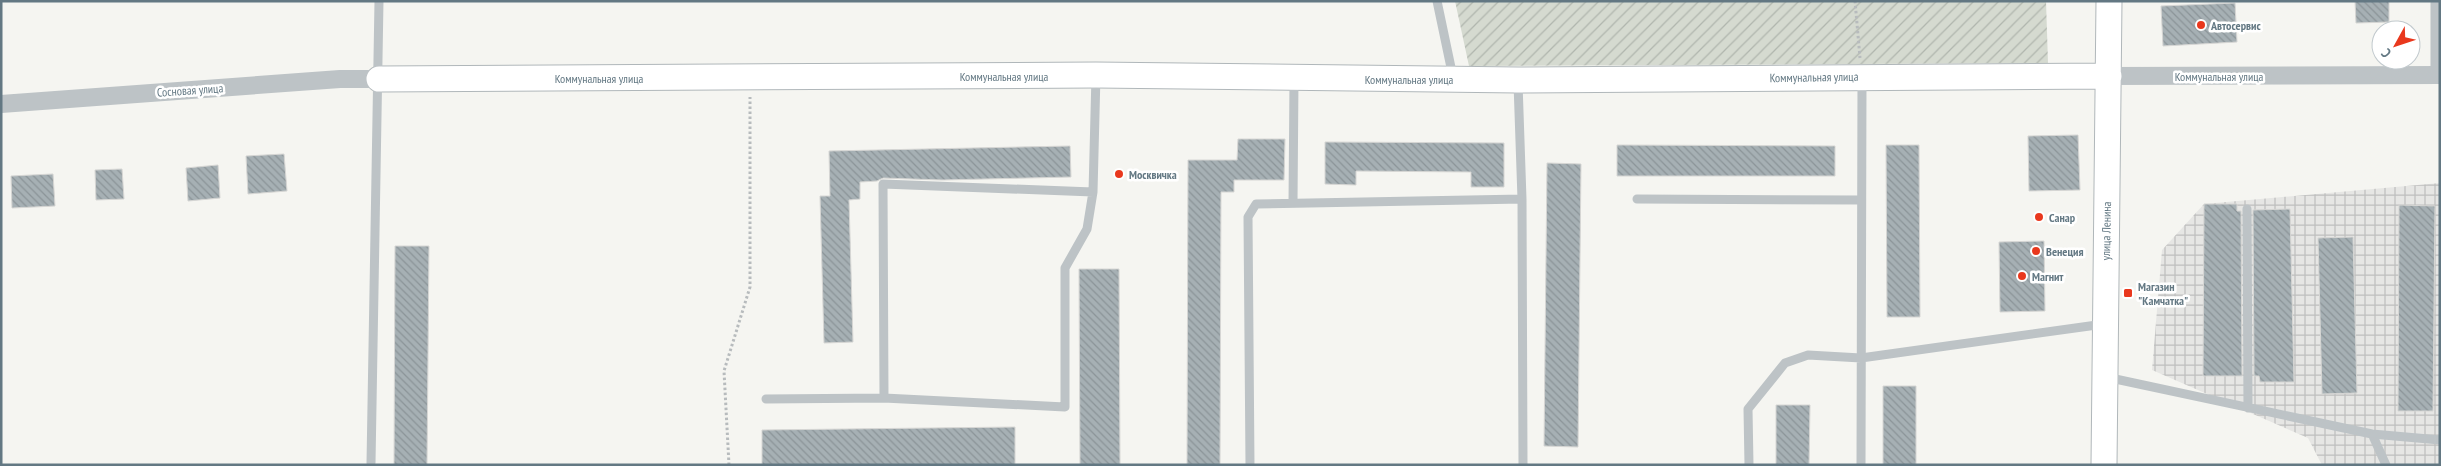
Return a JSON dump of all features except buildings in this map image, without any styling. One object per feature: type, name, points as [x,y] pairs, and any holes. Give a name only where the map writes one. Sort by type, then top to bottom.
[{"type":"street","name":"улица Ленина","points":[[2104,463],[2109,1]]},
{"type":"street","name":"Коммунальная улица","points":[[379,79],[1096,75],[1518,80],[1862,76],[2438,75]]},
{"type":"street","name":"Сосновая улица","points":[[1,104],[340,79],[379,79]]},
{"type":"lane","points":[[371,463],[379,1]]},
{"type":"lane","points":[[1437,1],[1454,79]]},
{"type":"lane","points":[[2435,1],[2438,75]]},
{"type":"lane","points":[[766,398],[884,398],[1065,407],[1065,268],[1087,228],[1093,192],[1096,75]]},
{"type":"lane","points":[[1861,465],[1862,76]]},
{"type":"lane","points":[[1293,204],[1294,78]]},
{"type":"lane","points":[[1518,80],[1522,199],[1523,465]]},
{"type":"lane","points":[[884,398],[882,184],[1093,192]]},
{"type":"lane","points":[[1250,465],[1248,217],[1256,204],[1522,199]]},
{"type":"lane","points":[[1638,199],[1861,200]]},
{"type":"lane","points":[[2247,209],[2248,408]]},
{"type":"lane","points":[[1749,465],[1748,409],[1785,363],[1808,355],[1861,358],[2105,324]]},
{"type":"lane","points":[[2104,376],[2372,434],[2440,440]]},
{"type":"lane","points":[[2372,434],[2386,465]]},
{"type":"path","points":[[1855,1],[1862,76]]},
{"type":"path","points":[[729,465],[724,371],[750,287],[750,77]]},
{"type":"shaded area","points":[[1455,1],[2046,1],[2048,63],[1469,66]]},
{"type":"shaded area","points":[[2440,183],[2440,465],[2322,465],[2308,438],[2152,370],[2162,250],[2204,204]]},
{"type":"place","name":"Автосервис","points":[[2201,25]]},
{"type":"place","name":"Москвичка","points":[[1119,174]]},
{"type":"place","name":"Санар","points":[[2039,217]]},
{"type":"place","name":"Венеция","points":[[2036,251]]},
{"type":"place","name":"Магнит","points":[[2022,276]]},
{"type":"place","name":"Магазин \"Камчатка\"","points":[[2128,293]]}]
